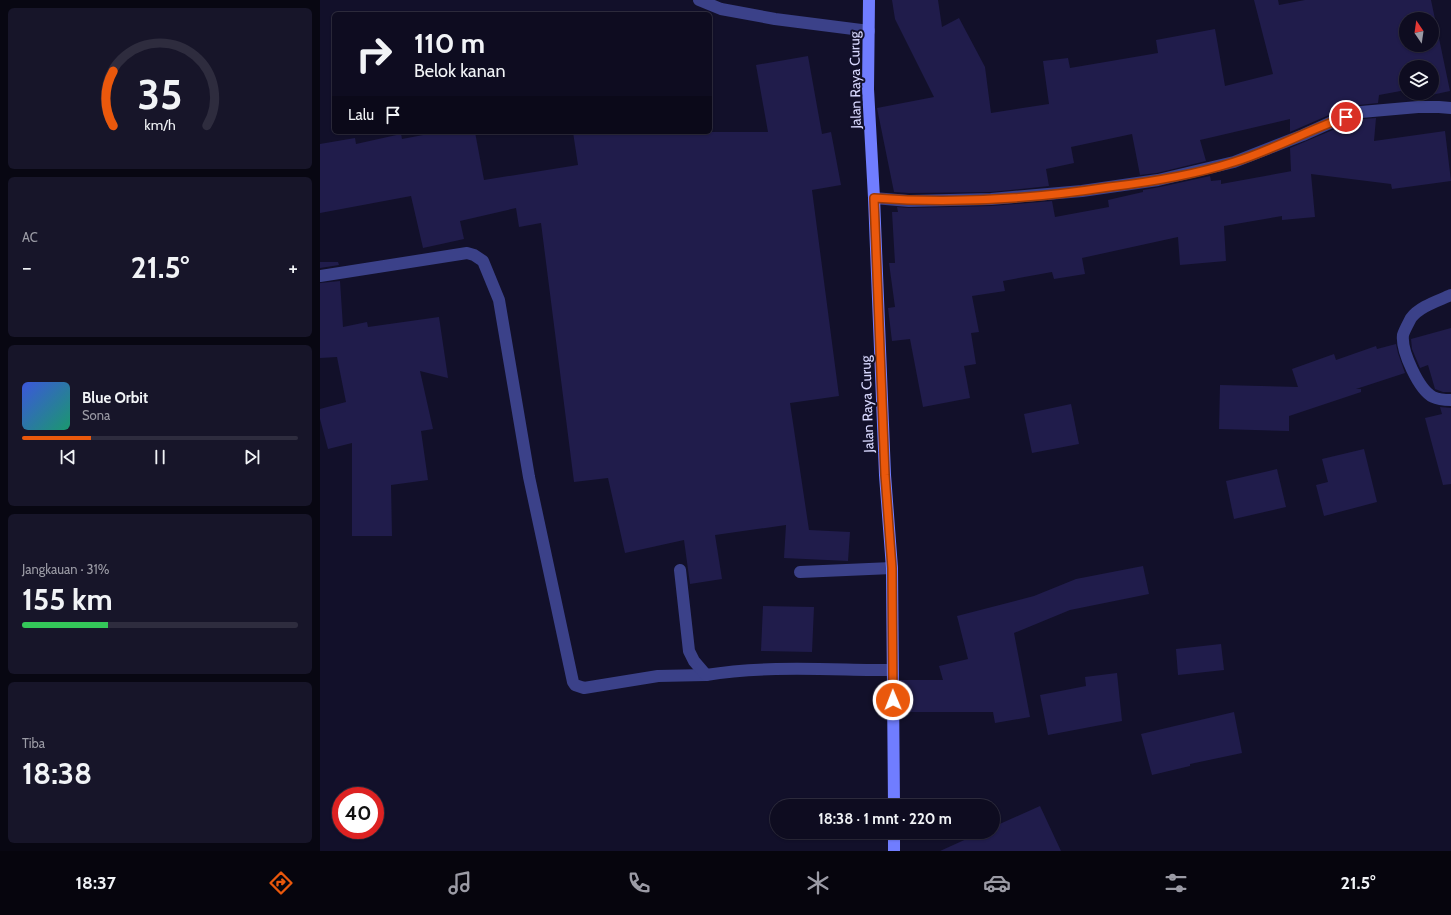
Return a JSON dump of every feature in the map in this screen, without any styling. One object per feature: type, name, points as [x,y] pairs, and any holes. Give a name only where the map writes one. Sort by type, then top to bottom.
[{"type":"street","points":[[699,0],[721,9],[775,20],[869,31]]},
{"type":"street","name":"Jalan Raya Curug","points":[[869,0],[868,89],[885,475],[892,568],[894,799]]},
{"type":"street","points":[[874,198],[909,201],[991,200],[1082,191],[1158,180],[1234,162],[1283,144],[1332,122],[1361,112],[1418,107],[1451,108]]},
{"type":"street","points":[[320,276],[467,253],[474,255],[483,261],[499,300],[529,477],[573,682],[575,685],[584,688],[658,676],[706,675],[728,672],[785,670],[892,670]]},
{"type":"street","points":[[1451,295],[1426,306],[1411,318],[1403,335],[1404,348],[1411,367],[1424,390],[1433,397],[1442,400],[1451,400]]},
{"type":"street","points":[[800,572],[892,568]]},
{"type":"street","points":[[680,570],[688,651],[706,675]]},
{"type":"street","points":[[894,839],[894,851]]},
{"type":"building","points":[[892,0],[938,0],[942,27],[959,18],[985,67],[991,113],[1049,104],[1043,61],[1068,58],[1070,68],[1158,53],[1156,40],[1215,29],[1225,86],[1273,74],[1254,0],[1278,0],[1279,5],[1305,0],[1431,0],[1434,12],[1399,12],[1399,52],[1439,52],[1439,38],[1450,91],[1439,93],[1439,60],[1399,60],[1399,91],[1379,95],[1378,103],[1359,105],[1329,115],[1290,132],[1290,119],[1200,140],[1206,161],[1157,173],[1140,175],[1132,134],[1071,147],[1074,163],[1046,169],[1049,186],[991,192],[894,192],[877,108],[934,97],[895,19]]},
{"type":"building","points":[[808,56],[822,134],[831,132],[841,185],[812,190],[839,396],[790,403],[809,530],[850,532],[848,561],[784,558],[786,525],[715,535],[722,579],[690,584],[684,540],[625,553],[608,478],[574,482],[541,223],[519,227],[516,208],[460,221],[464,239],[423,248],[411,196],[320,213],[320,144],[355,138],[356,144],[401,134],[402,139],[428,134],[475,134],[484,180],[578,165],[573,134],[712,134],[712,132],[768,132],[756,65]]},
{"type":"building","points":[[1376,118],[1374,141],[1445,131],[1451,181],[1392,189],[1391,184],[1311,174],[1315,217],[1282,220],[1282,216],[1224,226],[1226,261],[1180,265],[1178,237],[1082,258],[1085,274],[1054,279],[1052,272],[1003,281],[1005,291],[972,296],[979,332],[971,333],[976,364],[964,366],[970,398],[923,407],[910,339],[892,341],[888,308],[895,307],[889,263],[895,263],[892,212],[898,212],[897,207],[991,206],[1052,201],[1055,217],[1109,207],[1108,200],[1143,192],[1143,190],[1210,176],[1211,181],[1221,180],[1221,184],[1292,171],[1290,148],[1363,119]]},
{"type":"building","points":[[320,262],[338,262],[339,265],[320,268]]},
{"type":"building","points":[[340,281],[343,327],[367,322],[368,327],[439,317],[448,378],[420,371],[433,429],[421,431],[428,480],[391,485],[392,536],[352,536],[352,443],[328,449],[320,419],[320,409],[346,402],[337,357],[320,358],[320,283]]},
{"type":"building","points":[[1451,328],[1451,392],[1443,392],[1435,389],[1428,365],[1420,368],[1412,349],[1411,339]]},
{"type":"building","points":[[1396,344],[1405,373],[1356,389],[1361,389],[1361,392],[1289,416],[1289,431],[1219,429],[1220,385],[1298,387],[1292,369],[1334,354],[1336,360],[1376,346],[1377,349]]},
{"type":"building","points":[[1071,404],[1079,444],[1032,453],[1024,414]]},
{"type":"building","points":[[1440,407],[1451,408],[1451,484],[1443,485],[1425,418],[1442,414]]},
{"type":"building","points":[[1364,449],[1377,502],[1324,516],[1316,485],[1328,482],[1322,459]]},
{"type":"building","points":[[1277,469],[1286,507],[1234,519],[1226,481]]},
{"type":"building","points":[[1143,566],[1149,594],[1070,610],[1014,633],[1030,717],[995,723],[993,712],[901,712],[900,680],[943,680],[939,666],[968,659],[957,616],[1034,596],[1076,579]]},
{"type":"building","points":[[763,606],[814,607],[812,652],[761,651]]},
{"type":"building","points":[[1221,644],[1224,670],[1178,675],[1176,649]]},
{"type":"building","points":[[1117,673],[1122,721],[1048,735],[1040,695],[1086,686],[1085,677]]},
{"type":"building","points":[[1234,712],[1242,753],[1190,764],[1190,766],[1152,775],[1141,734]]},
{"type":"building","points":[[1040,806],[1061,851],[940,851],[967,839],[1000,839],[1000,824]]},
{"type":"route","points":[[893,700],[892,568],[885,475],[874,198],[909,201],[991,200],[1082,191],[1158,180],[1234,162],[1270,149],[1346,117]]}]
